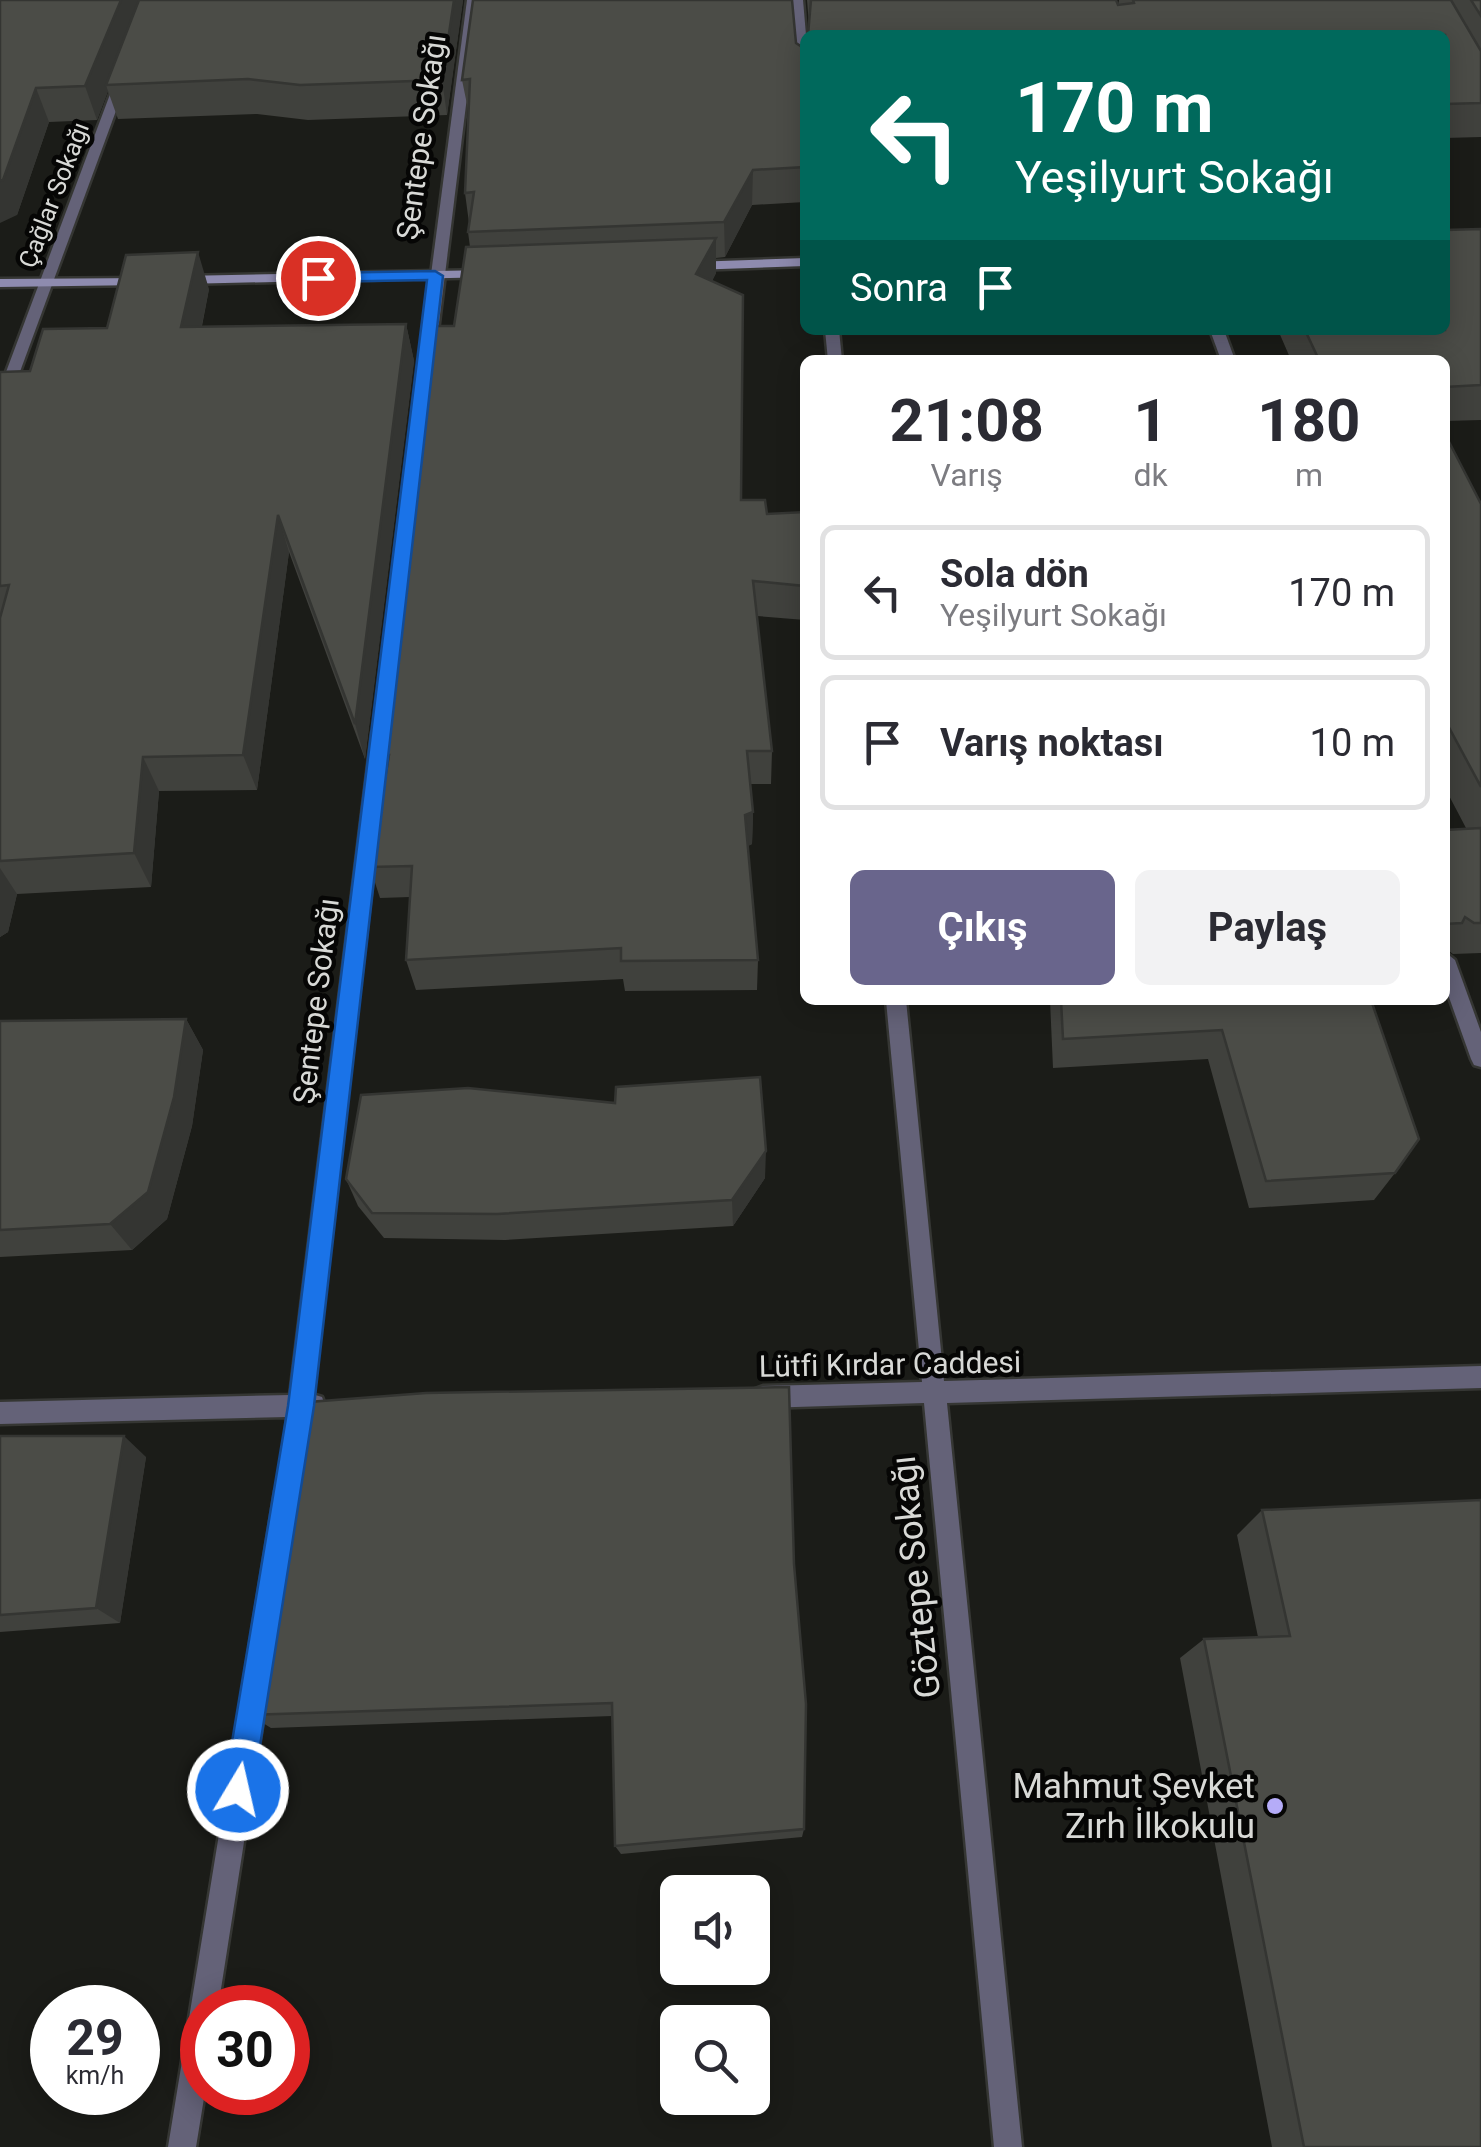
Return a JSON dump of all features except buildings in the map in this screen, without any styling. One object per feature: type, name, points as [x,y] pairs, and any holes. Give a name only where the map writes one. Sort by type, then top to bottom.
[{"type":"main road","points":[[669,267],[800,262]]},
{"type":"main road","points":[[0,283],[513,273]]},
{"type":"street","name":"Şentepe Sokağı","points":[[400,573],[473,0]]},
{"type":"street","points":[[796,0],[800,34]]},
{"type":"street","name":"Çağlar Sokağı","points":[[0,407],[126,71]]},
{"type":"street","name":"Şentepe Sokağı","points":[[208,1985],[301,1406],[383,712]]},
{"type":"street","points":[[1450,974],[1481,1059]]},
{"type":"street","name":"Göztepe Sokağı","points":[[896,1005],[1008,2147]]},
{"type":"street","name":"Lütfi Kırdar Caddesi","points":[[736,1397],[1481,1377]]},
{"type":"street","points":[[0,1414],[341,1405]]},
{"type":"street","points":[[182,2147],[187,2115]]},
{"type":"place","name":"Mahmut Şevket Zırh İlkokulu","points":[[1275,1806]]},
{"type":"route","points":[[238,1790],[301,1406],[435,276],[318,278]]}]
